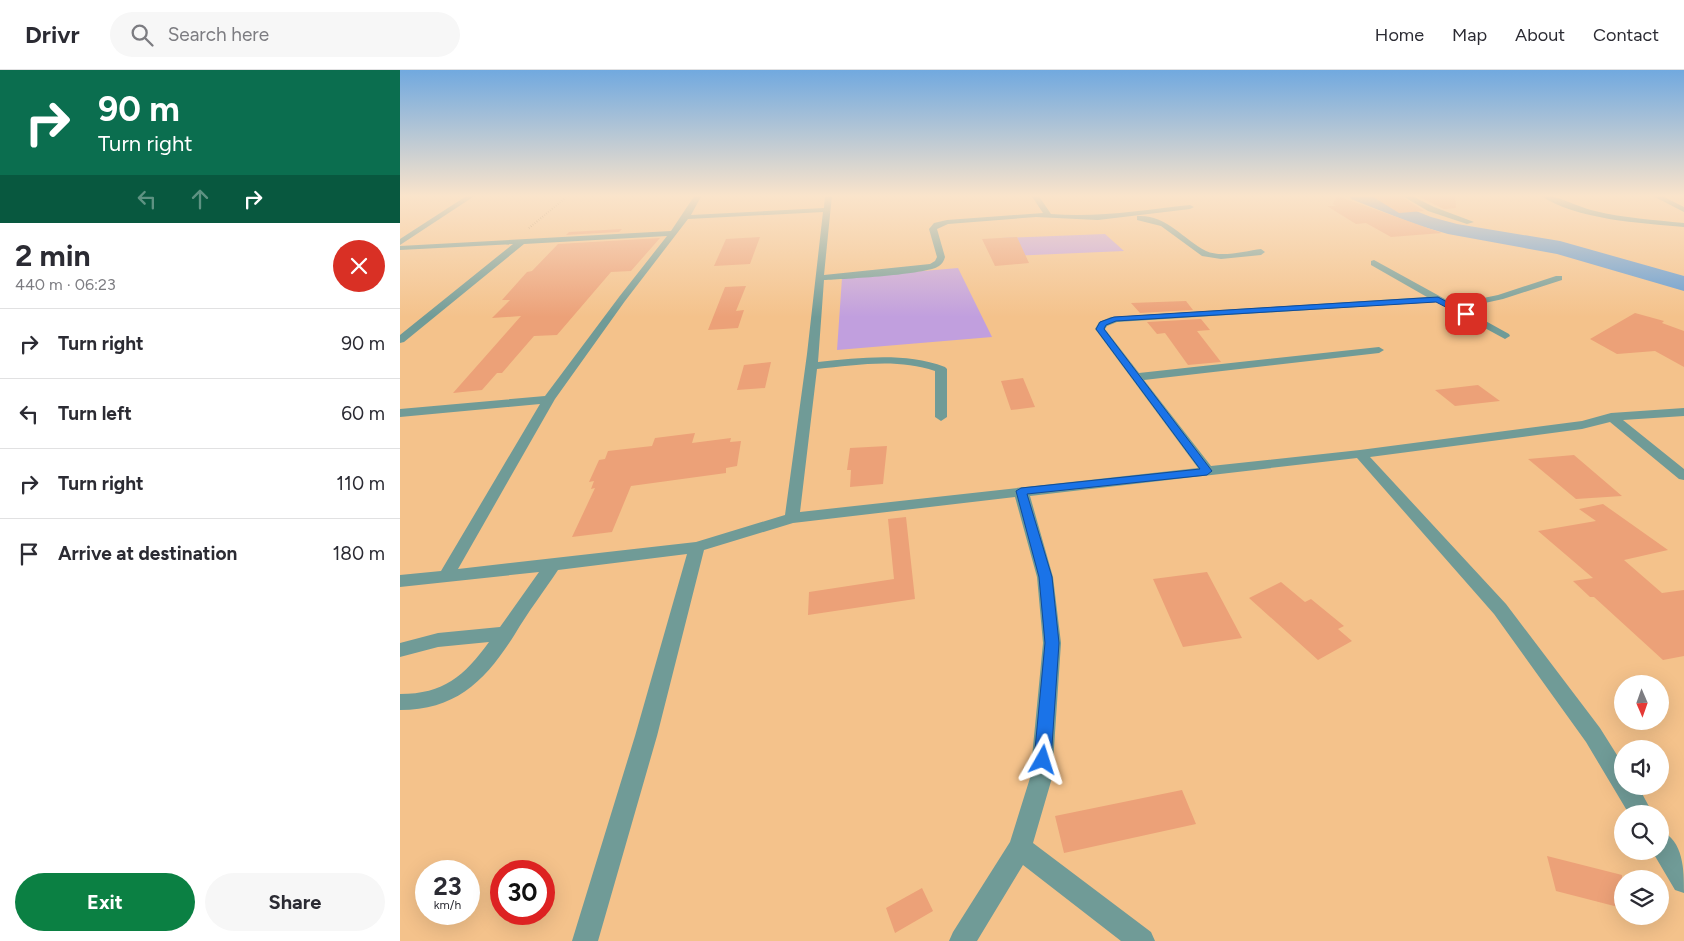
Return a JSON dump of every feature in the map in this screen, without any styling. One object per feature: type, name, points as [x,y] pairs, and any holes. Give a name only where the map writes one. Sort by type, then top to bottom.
[{"type":"street","points":[[400,243],[411,236]]},
{"type":"street","points":[[400,248],[626,236]]},
{"type":"street","points":[[446,576],[549,399],[670,236]]},
{"type":"street","points":[[792,518],[812,366],[825,236]]},
{"type":"street","points":[[820,278],[935,266],[940,261],[941,256],[935,236]]},
{"type":"street","points":[[1180,236],[1204,254],[1221,256],[1261,252]]},
{"type":"street","points":[[400,340],[516,242]]},
{"type":"street","points":[[1374,264],[1506,336]]},
{"type":"street","points":[[1452,307],[1500,297],[1559,278]]},
{"type":"street","points":[[1207,471],[1100,329],[1103,324],[1114,319],[1438,299]]},
{"type":"street","points":[[1136,378],[1379,350]]},
{"type":"street","points":[[812,366],[887,361],[928,363],[941,369],[941,417]]},
{"type":"street","points":[[400,413],[549,399]]},
{"type":"street","points":[[400,581],[553,565],[698,546],[792,518],[1360,454],[1565,427],[1611,417],[1661,412],[1684,412]]},
{"type":"street","points":[[1611,417],[1684,476]]},
{"type":"street","points":[[1360,454],[1500,609],[1593,734],[1614,769]]},
{"type":"street","points":[[962,941],[1020,848],[1041,778],[1052,643],[1045,577],[1021,491]]},
{"type":"street","points":[[585,941],[646,736],[698,546]]},
{"type":"street","points":[[400,702],[418,702],[438,698],[455,689],[481,668],[553,565]]},
{"type":"street","points":[[400,650],[438,640],[506,633]]},
{"type":"street","points":[[1020,848],[1142,941]]},
{"type":"street","points":[[1669,857],[1684,881]]},
{"type":"path","points":[[516,242],[523,236]]},
{"type":"shaded area","points":[[1107,236],[1124,251],[1011,256],[1001,238]]},
{"type":"shaded area","points":[[958,268],[992,337],[837,350],[842,278]]},
{"type":"building","points":[[760,237],[750,264],[714,266],[726,239]]},
{"type":"building","points":[[1017,237],[1029,263],[995,266],[982,239]]},
{"type":"building","points":[[660,238],[631,271],[611,272],[557,335],[534,336],[502,373],[497,373],[482,390],[453,393],[521,316],[492,318],[510,300],[502,300],[527,272],[532,271],[558,244]]},
{"type":"building","points":[[746,286],[736,311],[744,310],[738,328],[708,330],[725,287]]},
{"type":"building","points":[[1186,301],[1193,310],[1140,313],[1131,303]]},
{"type":"building","points":[[1635,313],[1664,321],[1662,323],[1684,331],[1684,367],[1655,351],[1617,354],[1590,339]]},
{"type":"building","points":[[1201,319],[1210,330],[1197,331],[1221,362],[1188,365],[1165,333],[1157,334],[1147,322]]},
{"type":"building","points":[[771,362],[765,388],[737,390],[744,365]]},
{"type":"building","points":[[1023,378],[1035,407],[1011,410],[1001,381]]},
{"type":"building","points":[[1478,385],[1500,401],[1455,406],[1435,390]]},
{"type":"building","points":[[695,433],[692,443],[731,438],[730,442],[741,441],[737,466],[726,468],[726,473],[631,486],[612,532],[572,537],[595,488],[591,489],[594,481],[589,482],[599,460],[605,459],[608,451],[652,446],[655,438]]},
{"type":"building","points":[[887,446],[883,484],[850,487],[851,470],[847,470],[850,448]]},
{"type":"building","points":[[1574,455],[1622,496],[1576,499],[1528,459]]},
{"type":"building","points":[[1603,504],[1668,550],[1624,560],[1662,593],[1684,590],[1684,656],[1663,660],[1594,597],[1590,597],[1573,581],[1593,578],[1538,531],[1596,521],[1579,509]]},
{"type":"building","points":[[906,517],[915,599],[808,615],[809,592],[894,579],[888,519]]},
{"type":"building","points":[[1207,572],[1242,638],[1183,647],[1153,579]]},
{"type":"building","points":[[1281,582],[1305,602],[1311,599],[1344,626],[1338,629],[1352,641],[1318,660],[1249,598]]},
{"type":"building","points":[[1182,790],[1196,824],[1064,853],[1055,816]]},
{"type":"building","points":[[1547,856],[1614,873],[1614,906],[1556,891]]},
{"type":"building","points":[[922,888],[933,911],[895,933],[886,908]]},
{"type":"waterway","points":[[1488,236],[1560,248],[1684,284]]},
{"type":"route","points":[[1043,760],[1052,643],[1045,577],[1021,491],[1207,471],[1100,329],[1103,324],[1114,319],[1438,299],[1466,314]]}]
